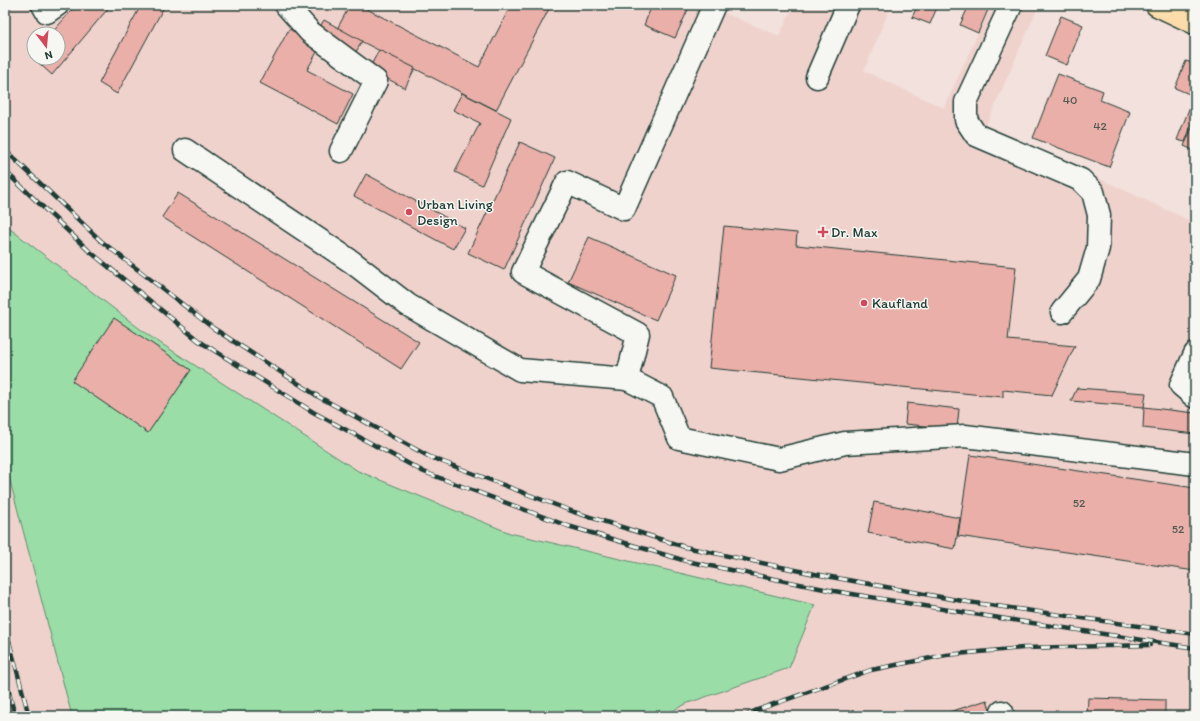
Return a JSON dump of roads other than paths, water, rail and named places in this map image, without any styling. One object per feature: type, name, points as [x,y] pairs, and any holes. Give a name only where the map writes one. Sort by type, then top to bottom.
[{"type":"main road","points":[[1157,5],[1195,22]]},
{"type":"lane","points":[[42,5],[47,12],[57,5]]},
{"type":"lane","points":[[286,5],[310,32],[376,81],[342,151]]},
{"type":"lane","points":[[628,379],[638,334],[523,272],[566,182],[624,209],[714,5]]},
{"type":"lane","points":[[817,77],[848,5]]},
{"type":"lane","points":[[1011,5],[966,102],[966,120],[976,135],[1081,180],[1093,192],[1099,215],[1098,248],[1089,279],[1062,312]]},
{"type":"lane","points":[[185,150],[352,262],[408,305],[520,370],[628,379],[662,397],[679,438],[779,459],[845,443],[965,436],[1195,464]]},
{"type":"lane","points":[[1195,354],[1181,384],[1195,396]]},
{"type":"railway","points":[[5,150],[101,241],[213,328],[319,397],[430,457],[574,512],[685,547],[815,574],[968,602],[1195,634]]},
{"type":"railway","points":[[5,171],[88,250],[199,341],[313,412],[424,472],[568,526],[686,561],[834,591],[1195,648]]},
{"type":"railway","points":[[5,626],[29,716]]},
{"type":"railway","points":[[745,716],[757,710],[871,670],[946,655],[1023,648],[1150,645]]},
{"type":"railway","points":[[5,677],[15,716]]},
{"type":"place","name":"Urban Living Design","points":[[409,212]]},
{"type":"place","name":"Dr. Max","points":[[823,232]]},
{"type":"place","name":"Kaufland","points":[[864,303]]}]
